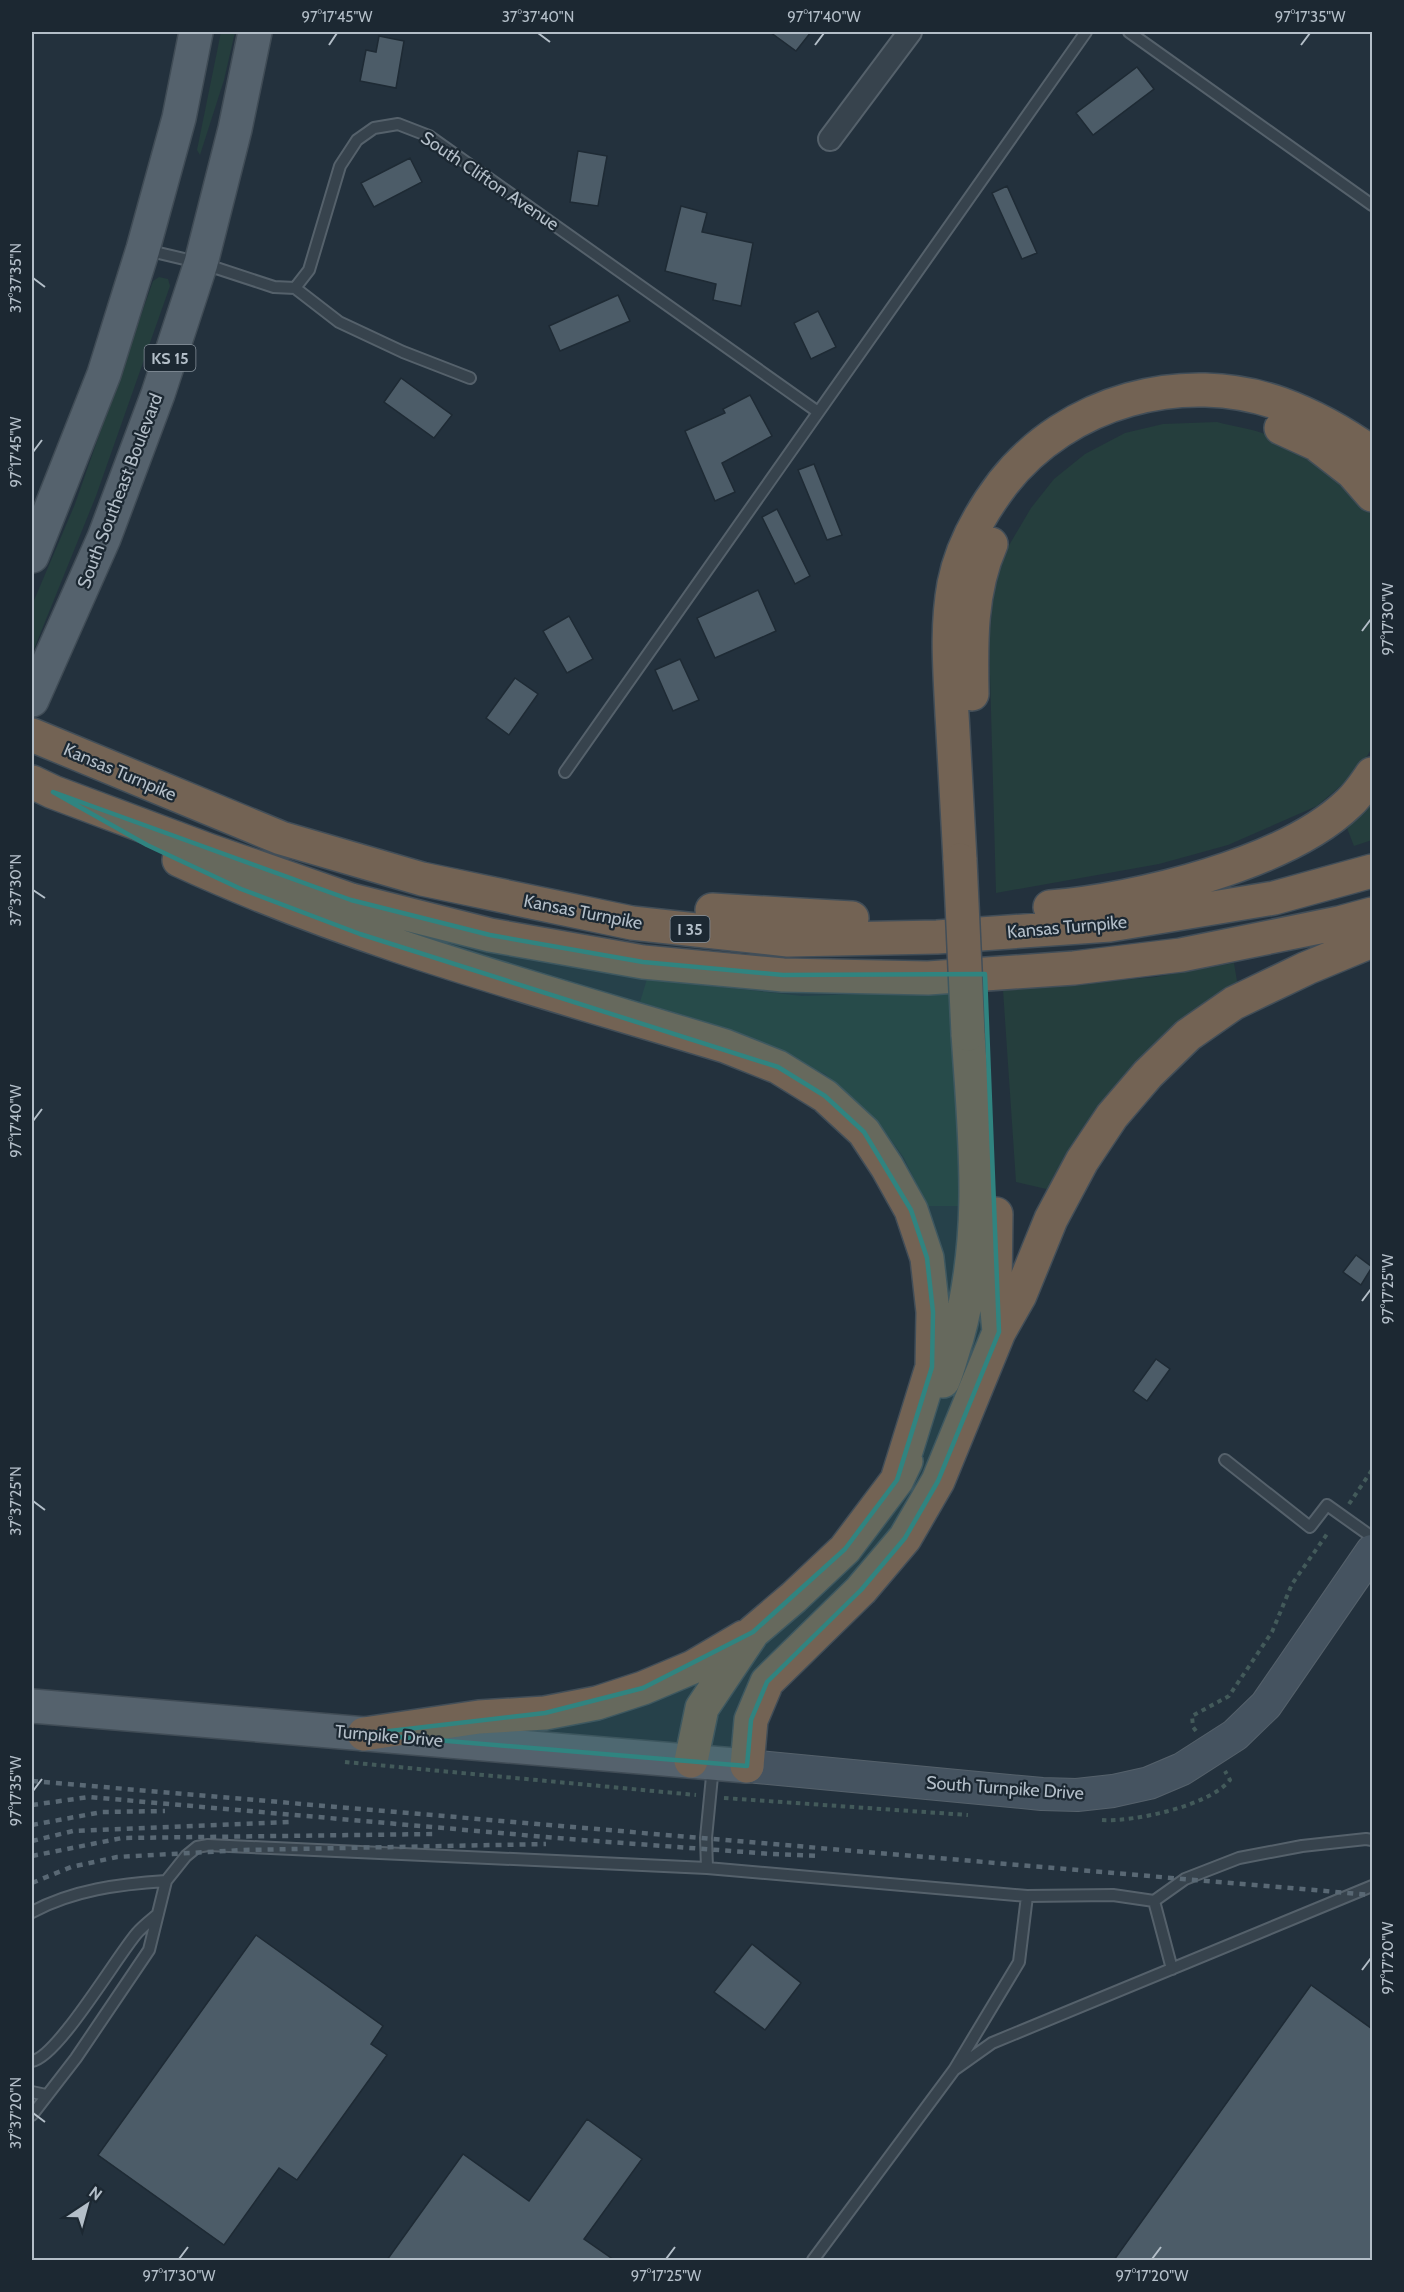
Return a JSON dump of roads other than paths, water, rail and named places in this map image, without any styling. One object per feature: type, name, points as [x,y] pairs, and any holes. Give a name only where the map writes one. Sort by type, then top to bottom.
[{"type":"highway","points":[[999,1332],[995,1290],[996,1190],[978,1032],[968,859],[948,637],[954,582],[967,542],[990,500],[1020,462],[1053,434],[1084,416],[1120,403],[1184,390],[1244,395],[1279,404],[1315,418],[1350,437],[1372,453]]},
{"type":"highway","points":[[968,859],[971,660],[974,609],[981,567],[998,527],[1024,488],[1059,456],[1094,433],[1136,416],[1180,410],[1227,411],[1272,424],[1316,444],[1352,472],[1372,495]]},
{"type":"highway","name":"Kansas Turnpike","points":[[32,735],[281,838],[422,879],[632,923],[788,940],[937,937],[1110,925],[1274,898],[1372,870]]},
{"type":"highway","points":[[422,879],[527,888],[684,909],[842,918],[952,916],[1090,904],[1178,885],[1254,858],[1307,835],[1349,803],[1372,774]]},
{"type":"highway","points":[[42,787],[147,845],[242,889],[360,934],[725,1046],[778,1067],[825,1096],[864,1132],[887,1167],[910,1210],[927,1258],[933,1312],[933,1367],[897,1480]]},
{"type":"highway","name":"I 35","points":[[42,787],[208,850],[362,903],[490,935],[631,960],[771,974],[928,978],[1074,968],[1181,955],[1339,923],[1372,914]]},
{"type":"highway","points":[[747,1766],[751,1720],[767,1682],[861,1590],[905,1538],[938,1481],[999,1332],[1020,1295],[1052,1219],[1082,1161],[1112,1116],[1148,1074],[1188,1035],[1234,1003],[1307,968],[1372,941]]},
{"type":"highway","points":[[364,1734],[479,1717],[545,1713],[597,1702],[643,1688],[693,1667],[753,1632],[845,1549],[897,1480],[947,1372],[964,1313],[975,1242],[978,1032]]},
{"type":"highway","points":[[702,1762],[702,1708],[753,1632]]},
{"type":"main road","points":[[32,556],[104,374],[143,249],[178,118],[196,32]]},
{"type":"main road","name":"South Southeast Boulevard","points":[[38,686],[104,538],[158,394],[201,263],[235,129],[255,32]]},
{"type":"main road","name":"Turnpike Drive","points":[[32,1706],[747,1766]]},
{"type":"street","points":[[830,139],[910,32]]},
{"type":"street","name":"South Turnpike Drive","points":[[747,1766],[1042,1794],[1077,1795],[1149,1783],[1182,1769],[1227,1741],[1266,1705],[1372,1551]]},
{"type":"lane","points":[[565,772],[1086,32]]},
{"type":"lane","points":[[1130,32],[1372,205]]},
{"type":"lane","name":"South Clifton Avenue","points":[[295,288],[309,270],[340,166],[357,140],[374,128],[398,124],[429,136],[818,412]]},
{"type":"lane","points":[[143,249],[201,263],[274,287],[295,288],[339,322],[403,352],[470,378]]},
{"type":"lane","points":[[1225,1460],[1310,1527],[1327,1505],[1372,1537]]},
{"type":"lane","points":[[702,1762],[707,1868]]},
{"type":"lane","points":[[32,2115],[76,2058],[149,1950],[166,1881],[186,1856],[197,1848],[208,1845],[707,1868],[1027,1896],[1113,1895],[1154,1901],[1185,1879],[1239,1858],[1302,1846],[1372,1840]]},
{"type":"lane","points":[[32,1912],[51,1902],[120,1884],[166,1881]]},
{"type":"lane","points":[[954,2070],[992,2043],[1372,1886]]},
{"type":"lane","points":[[813,2260],[954,2070],[1019,1962],[1027,1896]]},
{"type":"lane","points":[[1154,1901],[1172,1969]]},
{"type":"lane","points":[[32,2061],[37,2061],[48,2052],[96,1991],[137,1933],[158,1914]]},
{"type":"lane","points":[[32,2092],[46,2095]]},
{"type":"railway","points":[[32,1781],[1372,1895]]},
{"type":"railway","points":[[32,1805],[89,1797],[569,1839],[821,1856]]},
{"type":"railway","points":[[32,1825],[102,1812],[165,1811]]},
{"type":"railway","points":[[32,1841],[73,1831],[291,1822]]},
{"type":"railway","points":[[32,1856],[122,1838],[436,1834]]},
{"type":"railway","points":[[32,1883],[71,1867],[117,1857],[243,1850],[546,1844]]}]
